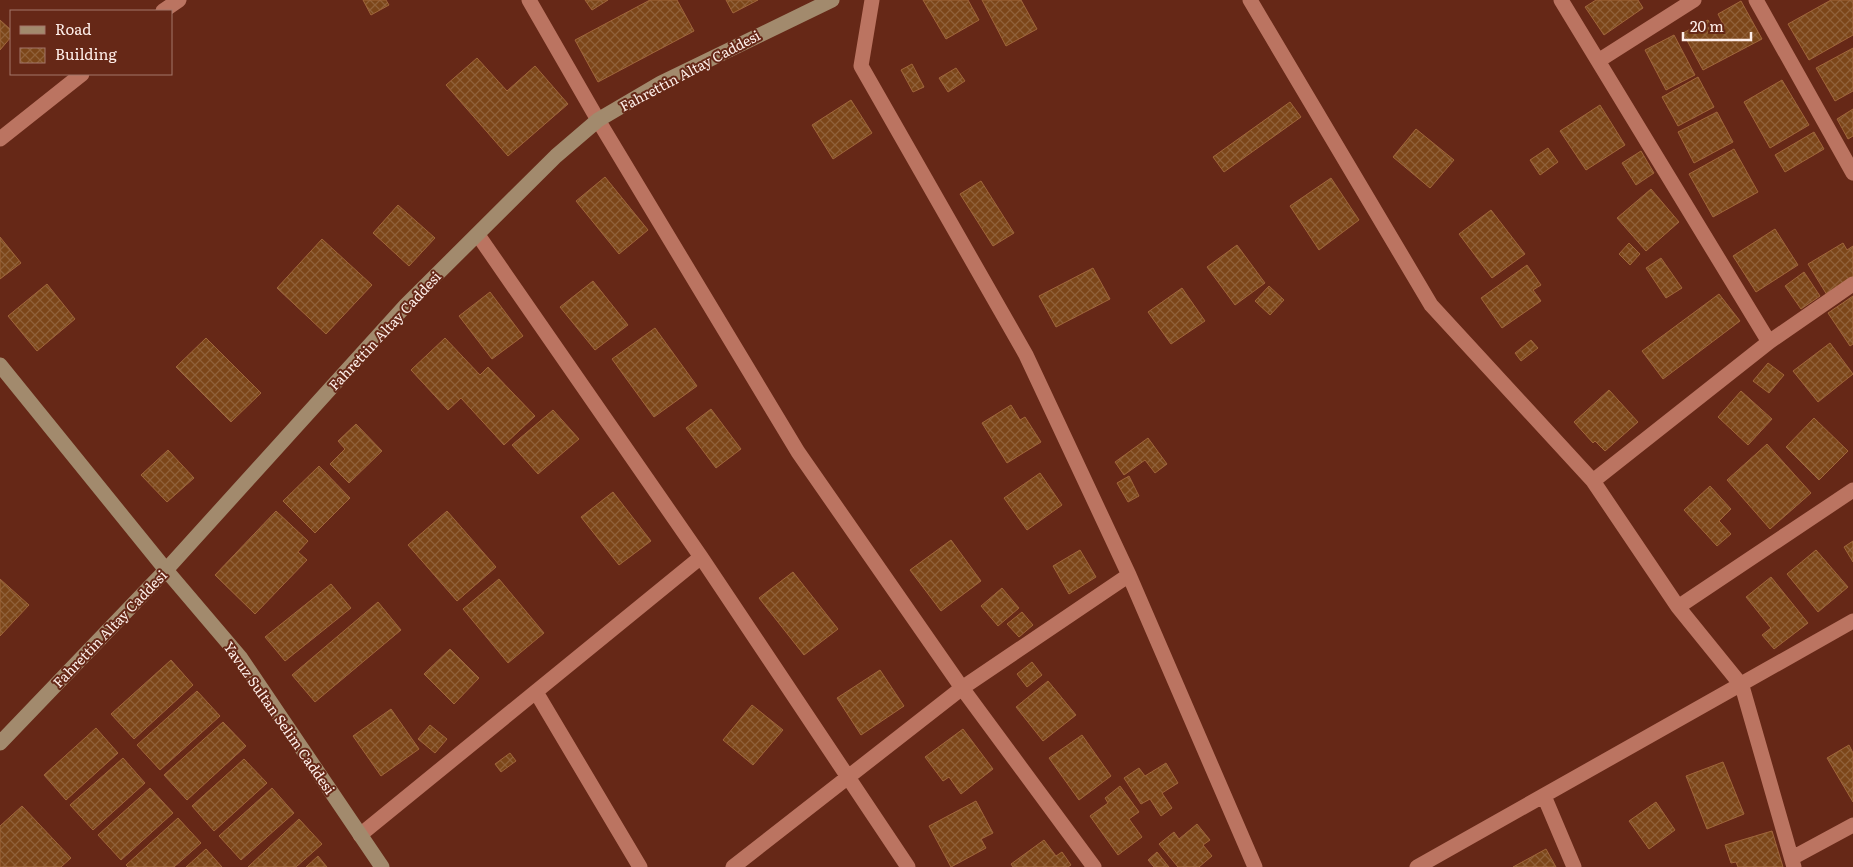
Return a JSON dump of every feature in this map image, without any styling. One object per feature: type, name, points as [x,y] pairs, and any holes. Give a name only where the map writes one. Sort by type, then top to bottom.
[{"type":"street","points":[[164,10],[179,0]]},
{"type":"street","points":[[529,0],[598,120],[798,452],[962,688],[1094,867]]},
{"type":"street","name":"Fahrettin Altay Caddesi","points":[[0,742],[166,570],[406,305],[556,156],[598,120],[661,83],[832,0]]},
{"type":"street","points":[[872,0],[860,66],[1026,355],[1129,575],[1255,867]]},
{"type":"street","points":[[1250,0],[1431,305],[1592,481],[1678,607],[1742,686],[1793,862],[1853,826]]},
{"type":"street","points":[[1561,0],[1769,342]]},
{"type":"street","points":[[1598,61],[1694,0]]},
{"type":"street","points":[[1756,0],[1853,173]]},
{"type":"street","points":[[0,140],[81,75]]},
{"type":"street","points":[[478,235],[701,557],[908,867]]},
{"type":"street","points":[[1592,481],[1769,342],[1853,284]]},
{"type":"street","name":"Yavuz Sultan Selim Caddesi","points":[[0,365],[240,658],[382,867]]},
{"type":"street","points":[[1678,607],[1853,490]]},
{"type":"street","points":[[360,835],[701,557]]},
{"type":"street","points":[[734,867],[962,688],[1129,575]]},
{"type":"street","points":[[1417,867],[1742,686],[1853,621]]},
{"type":"street","points":[[536,692],[640,867]]},
{"type":"street","points":[[1544,796],[1574,867]]},
{"type":"building","points":[[363,0],[386,0],[389,5],[371,15]]},
{"type":"building","points":[[585,0],[608,0],[592,10]]},
{"type":"building","points":[[650,0],[677,0],[694,31],[598,82],[575,40]]},
{"type":"building","points":[[726,0],[758,0],[733,13]]},
{"type":"building","points":[[923,0],[968,0],[979,20],[946,39]]},
{"type":"building","points":[[982,0],[1021,0],[1037,29],[1006,46]]},
{"type":"building","points":[[1596,0],[1638,0],[1643,8],[1604,35],[1585,7]]},
{"type":"building","points":[[1831,0],[1853,0],[1853,35],[1809,60],[1788,24]]},
{"type":"building","points":[[1741,1],[1762,39],[1703,70],[1683,33],[1708,20],[1714,31],[1724,26],[1718,14]]},
{"type":"building","points":[[0,20],[10,29],[10,38],[0,50]]},
{"type":"building","points":[[1674,35],[1695,75],[1666,90],[1645,50]]},
{"type":"building","points":[[1853,48],[1853,91],[1835,101],[1816,68]]},
{"type":"building","points":[[477,58],[507,91],[535,66],[568,104],[508,156],[446,85]]},
{"type":"building","points":[[912,64],[924,87],[913,92],[901,70]]},
{"type":"building","points":[[956,68],[965,81],[948,92],[939,78]]},
{"type":"building","points":[[1698,77],[1714,107],[1678,126],[1662,97]]},
{"type":"building","points":[[1782,80],[1809,125],[1770,148],[1744,102]]},
{"type":"building","points":[[851,100],[872,133],[833,159],[812,125]]},
{"type":"building","points":[[1290,102],[1301,117],[1224,172],[1213,157]]},
{"type":"building","points":[[1600,105],[1625,145],[1586,170],[1560,131]]},
{"type":"building","points":[[1853,109],[1853,136],[1848,139],[1837,119]]},
{"type":"building","points":[[1717,112],[1733,142],[1694,163],[1678,132]]},
{"type":"building","points":[[1416,129],[1454,160],[1430,188],[1393,157]]},
{"type":"building","points":[[1814,132],[1824,149],[1785,172],[1775,155]]},
{"type":"building","points":[[1548,148],[1558,162],[1540,175],[1530,160]]},
{"type":"building","points":[[1734,149],[1758,192],[1713,217],[1689,174]]},
{"type":"building","points":[[1641,151],[1654,173],[1636,185],[1622,163]]},
{"type":"building","points":[[605,177],[648,230],[619,254],[576,201]]},
{"type":"building","points":[[1331,178],[1359,220],[1319,250],[1290,206]]},
{"type":"building","points":[[981,181],[1014,233],[993,246],[960,194]]},
{"type":"building","points":[[1651,189],[1679,222],[1646,251],[1617,218]]},
{"type":"building","points":[[398,205],[435,238],[409,266],[373,233]]},
{"type":"building","points":[[1491,210],[1525,254],[1492,278],[1459,234]]},
{"type":"building","points":[[1775,229],[1798,265],[1756,292],[1733,256]]},
{"type":"building","points":[[0,237],[21,263],[0,279]]},
{"type":"building","points":[[322,239],[372,285],[326,334],[277,288]]},
{"type":"building","points":[[1629,243],[1640,254],[1630,265],[1619,254]]},
{"type":"building","points":[[1843,243],[1847,250],[1853,246],[1853,279],[1827,295],[1808,264]]},
{"type":"building","points":[[1237,245],[1265,283],[1235,305],[1207,267]]},
{"type":"building","points":[[1661,258],[1682,288],[1666,298],[1646,268]]},
{"type":"building","points":[[1527,265],[1541,285],[1533,290],[1541,301],[1502,328],[1481,298]]},
{"type":"building","points":[[1093,268],[1110,299],[1056,327],[1039,296]]},
{"type":"building","points":[[1804,272],[1820,296],[1801,309],[1785,286]]},
{"type":"building","points":[[593,281],[628,325],[595,350],[560,307]]},
{"type":"building","points":[[47,284],[75,319],[37,351],[8,316]]},
{"type":"building","points":[[1269,286],[1284,300],[1270,315],[1255,301]]},
{"type":"building","points":[[1182,288],[1205,321],[1171,344],[1148,312]]},
{"type":"building","points":[[490,292],[523,336],[492,359],[459,316]]},
{"type":"building","points":[[1719,294],[1740,321],[1663,379],[1642,351]]},
{"type":"building","points":[[1853,296],[1853,344],[1850,346],[1828,313]]},
{"type":"building","points":[[655,328],[697,386],[654,417],[612,359]]},
{"type":"building","points":[[206,338],[261,393],[231,422],[176,367]]},
{"type":"building","points":[[445,338],[480,375],[488,367],[535,416],[504,445],[461,398],[448,410],[411,370]]},
{"type":"building","points":[[1531,340],[1538,348],[1521,361],[1515,353]]},
{"type":"building","points":[[1830,343],[1853,374],[1818,402],[1793,371]]},
{"type":"building","points":[[1768,363],[1784,375],[1769,393],[1753,381]]},
{"type":"building","points":[[1609,390],[1638,422],[1605,451],[1595,441],[1593,443],[1574,422]]},
{"type":"building","points":[[1741,391],[1772,419],[1748,445],[1718,417]]},
{"type":"building","points":[[1011,405],[1020,420],[1025,417],[1041,442],[1007,463],[982,423]]},
{"type":"building","points":[[711,409],[741,449],[716,468],[686,428]]},
{"type":"building","points":[[553,410],[579,439],[538,474],[512,445]]},
{"type":"building","points":[[1814,418],[1848,451],[1819,480],[1786,447]]},
{"type":"building","points":[[356,424],[382,451],[349,483],[330,464],[345,449],[338,441]]},
{"type":"building","points":[[1148,438],[1167,464],[1155,473],[1145,460],[1124,475],[1115,462]]},
{"type":"building","points":[[1767,444],[1811,493],[1770,529],[1727,480]]},
{"type":"building","points":[[168,450],[194,478],[167,502],[141,475]]},
{"type":"building","points":[[319,466],[350,498],[315,533],[283,501]]},
{"type":"building","points":[[1040,473],[1062,505],[1027,530],[1004,498]]},
{"type":"building","points":[[1129,476],[1139,496],[1128,502],[1117,483]]},
{"type":"building","points":[[1710,486],[1731,509],[1719,521],[1731,534],[1717,546],[1684,510]]},
{"type":"building","points":[[613,492],[651,541],[619,565],[581,517]]},
{"type":"building","points":[[276,511],[308,541],[298,552],[307,560],[255,614],[215,575]]},
{"type":"building","points":[[447,511],[496,567],[457,601],[408,545]]},
{"type":"building","points":[[951,540],[981,581],[941,611],[910,570]]},
{"type":"building","points":[[1853,541],[1853,562],[1844,547]]},
{"type":"building","points":[[1080,550],[1096,577],[1069,594],[1053,566]]},
{"type":"building","points":[[1816,550],[1848,587],[1818,612],[1787,574]]},
{"type":"building","points":[[793,572],[838,629],[804,655],[759,598]]},
{"type":"building","points":[[1771,577],[1808,623],[1774,649],[1762,635],[1771,628],[1746,597]]},
{"type":"building","points":[[0,579],[29,605],[0,636]]},
{"type":"building","points":[[499,579],[544,633],[508,663],[463,609]]},
{"type":"building","points":[[331,584],[351,608],[285,661],[265,637]]},
{"type":"building","points":[[1002,588],[1019,608],[998,626],[981,606]]},
{"type":"building","points":[[378,602],[401,630],[315,702],[292,675]]},
{"type":"building","points":[[1022,612],[1033,625],[1019,637],[1007,624]]},
{"type":"building","points":[[450,649],[479,678],[454,704],[424,674]]},
{"type":"building","points":[[171,660],[193,685],[134,739],[111,714]]},
{"type":"building","points":[[1032,662],[1042,675],[1027,687],[1017,674]]},
{"type":"building","points":[[880,670],[904,706],[861,735],[837,698]]},
{"type":"building","points":[[1048,681],[1076,715],[1043,741],[1016,707]]},
{"type":"building","points":[[197,691],[220,716],[160,770],[137,745]]},
{"type":"building","points":[[752,705],[783,730],[753,765],[723,740]]},
{"type":"building","points":[[391,709],[419,749],[381,776],[353,736]]},
{"type":"building","points":[[223,722],[246,746],[187,800],[164,775]]},
{"type":"building","points":[[430,725],[447,739],[435,753],[418,739]]},
{"type":"building","points":[[96,728],[118,753],[66,800],[44,775]]},
{"type":"building","points":[[963,729],[993,769],[961,794],[949,777],[943,781],[925,757]]},
{"type":"building","points":[[1082,735],[1111,776],[1079,800],[1049,758]]},
{"type":"building","points":[[1849,745],[1853,753],[1853,802],[1827,758]]},
{"type":"building","points":[[510,753],[516,761],[501,772],[495,764]]},
{"type":"building","points":[[123,758],[145,783],[93,830],[70,805]]},
{"type":"building","points":[[244,759],[267,783],[214,831],[192,806]]},
{"type":"building","points":[[1723,762],[1744,814],[1707,829],[1686,776]]},
{"type":"building","points":[[1166,763],[1178,783],[1162,793],[1172,808],[1161,816],[1150,799],[1141,804],[1124,778],[1139,768],[1145,776]]},
{"type":"building","points":[[1120,786],[1139,812],[1129,819],[1142,837],[1118,855],[1090,816],[1108,803],[1105,798]]},
{"type":"building","points":[[150,788],[173,813],[121,860],[98,835]]},
{"type":"building","points":[[272,788],[294,813],[241,860],[219,836]]},
{"type":"building","points":[[976,801],[993,833],[981,839],[986,848],[951,867],[929,826]]},
{"type":"building","points":[[1656,802],[1675,830],[1649,849],[1629,821]]},
{"type":"building","points":[[22,806],[71,858],[61,867],[0,867],[0,826]]},
{"type":"building","points":[[178,818],[201,843],[174,867],[128,867],[126,865]]},
{"type":"building","points":[[299,819],[322,844],[296,867],[248,867]]},
{"type":"building","points":[[1197,824],[1210,840],[1203,845],[1212,856],[1199,867],[1178,867],[1159,844],[1174,832],[1179,839]]},
{"type":"building","points":[[1772,831],[1783,867],[1738,867],[1736,862],[1731,863],[1725,845]]},
{"type":"building","points":[[1044,840],[1056,856],[1062,852],[1071,865],[1068,867],[1013,867],[1011,864]]},
{"type":"building","points":[[206,849],[222,867],[186,867]]},
{"type":"building","points":[[1546,849],[1556,867],[1513,867]]},
{"type":"building","points":[[1157,852],[1169,867],[1154,867],[1148,860]]},
{"type":"building","points":[[318,856],[327,867],[306,867]]}]
